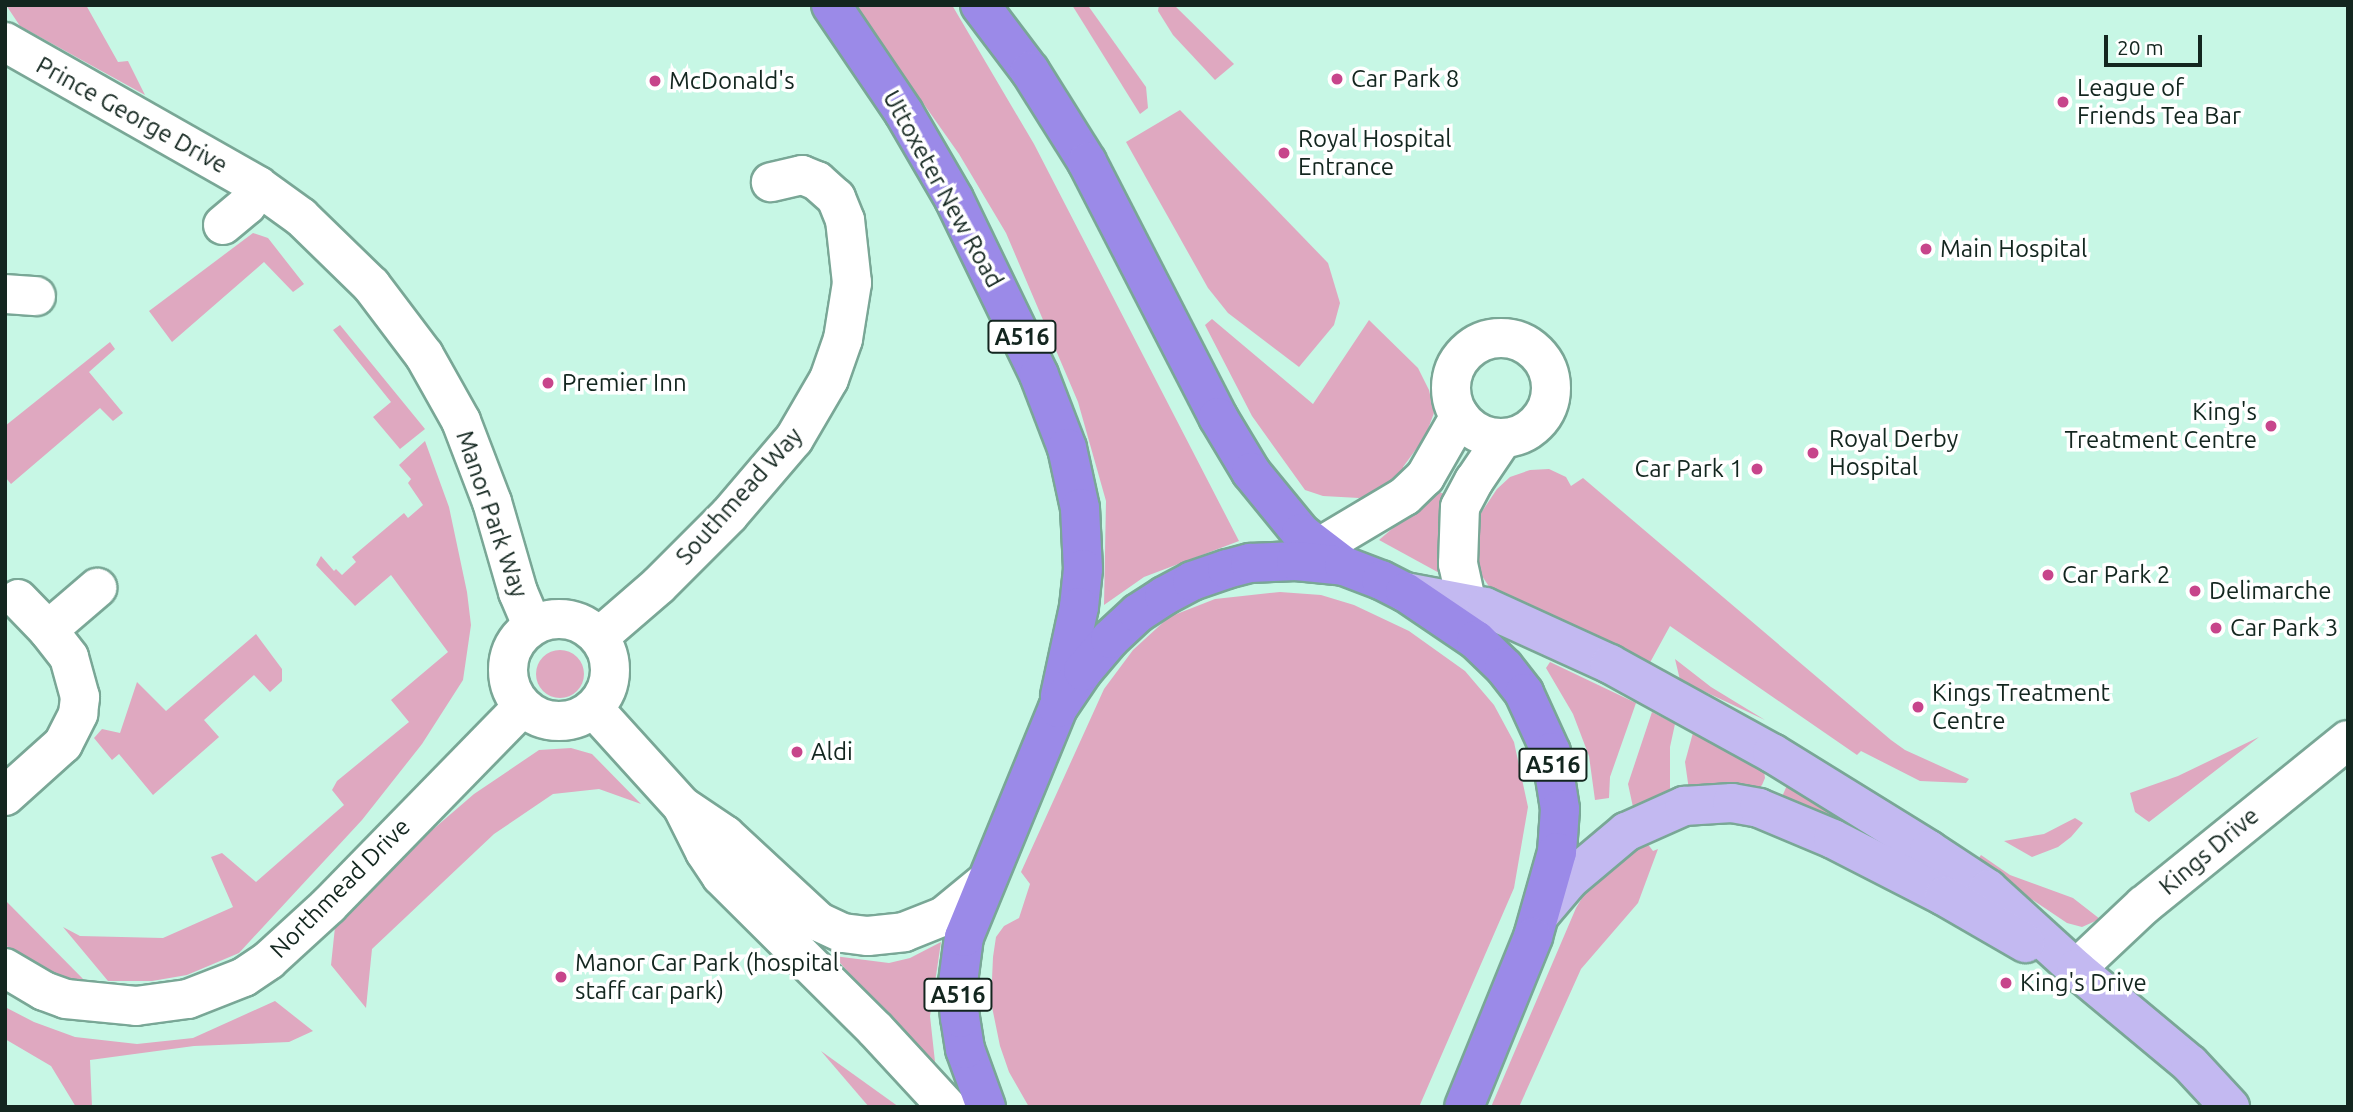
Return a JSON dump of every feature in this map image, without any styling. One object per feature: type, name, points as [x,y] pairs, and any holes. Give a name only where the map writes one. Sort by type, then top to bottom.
[{"type":"highway","name":"Uttoxeter New Road","points":[[831,5],[904,113],[954,199],[1034,362],[1067,448],[1080,508],[1083,569],[1079,607],[1058,708]]},
{"type":"highway","name":"A516","points":[[980,5],[1030,71],[1087,162],[1219,417],[1251,472],[1320,558]]},
{"type":"highway","name":"A516","points":[[986,1107],[965,1049],[957,990],[964,937],[1058,708],[1083,671],[1110,639],[1138,613],[1164,596],[1192,581],[1250,563],[1320,558],[1405,592],[1476,640],[1504,667],[1524,693],[1550,752],[1560,809],[1557,852],[1542,912],[1463,1103]]},
{"type":"main road","points":[[1405,592],[1464,602],[1526,623],[1610,664],[1778,756],[1988,889],[2075,968],[2190,1064],[2230,1107]]},
{"type":"main road","points":[[1542,912],[1569,880],[1626,832],[1684,806],[1732,803],[1759,808],[1833,839],[2075,968]]},
{"type":"street","name":"Prince George Drive","points":[[5,43],[258,186]]},
{"type":"street","name":"Southmead Way","points":[[599,637],[659,585],[729,515],[794,439],[829,379],[843,339],[852,283],[845,220],[836,198],[810,177],[771,182]]},
{"type":"street","points":[[223,225],[247,205],[258,186]]},
{"type":"street","name":"Manor Park Way","points":[[258,186],[301,217],[371,285],[443,386],[475,457],[518,592],[532,625]]},
{"type":"street","points":[[1490,339],[1520,342],[1534,350],[1543,362],[1551,392],[1547,408],[1539,421],[1528,430],[1503,438],[1486,436],[1472,428],[1460,416],[1452,401],[1451,384],[1455,368],[1465,354],[1490,339]]},
{"type":"street","points":[[1320,558],[1405,496],[1425,477],[1460,416]]},
{"type":"street","points":[[1476,640],[1464,602],[1458,564],[1461,508],[1474,481],[1503,438]]},
{"type":"street","points":[[48,630],[97,588]]},
{"type":"street","points":[[5,796],[52,757],[72,730],[78,714],[79,696],[69,657],[18,599]]},
{"type":"street","points":[[551,619],[570,620],[584,625],[599,637],[610,666],[608,686],[594,709],[569,721],[545,720],[522,707],[513,696],[508,678],[508,659],[516,641],[532,625],[551,619]]},
{"type":"street","name":"Northmead Drive","points":[[5,968],[44,991],[66,999],[136,1006],[188,999],[237,981],[269,960],[329,905],[522,707]]},
{"type":"street","points":[[594,709],[682,806],[725,835],[819,922],[843,933],[868,936],[904,932],[944,916],[984,884]]},
{"type":"street","name":"Kings Drive","points":[[2075,968],[2144,905],[2348,740]]},
{"type":"street","points":[[682,806],[705,852],[721,876],[868,1021],[947,1107]]},
{"type":"shaded area","points":[[6,5],[86,5],[118,62],[128,61],[145,95],[20,26]]},
{"type":"shaded area","points":[[854,5],[952,5],[1034,144],[1239,541],[1144,577],[1104,605],[1106,501],[1078,402],[1006,233],[959,154]]},
{"type":"shaded area","points":[[1072,5],[1089,7],[1146,87],[1148,108],[1140,114]]},
{"type":"shaded area","points":[[1159,5],[1174,5],[1234,64],[1215,80],[1173,35],[1158,11]]},
{"type":"shaded area","points":[[1180,110],[1328,263],[1340,303],[1334,325],[1299,367],[1228,313],[1208,288],[1126,142]]},
{"type":"shaded area","points":[[253,233],[268,238],[304,284],[293,292],[264,262],[172,342],[149,311]]},
{"type":"shaded area","points":[[1212,319],[1313,404],[1369,320],[1418,368],[1429,390],[1434,413],[1425,437],[1403,467],[1408,472],[1384,491],[1359,498],[1323,496],[1305,490],[1252,416],[1205,325]]},
{"type":"shaded area","points":[[340,325],[425,429],[400,449],[373,417],[391,402],[333,330]]},
{"type":"shaded area","points":[[110,342],[115,349],[89,372],[123,413],[113,421],[100,408],[11,484],[5,477],[5,426]]},
{"type":"shaded area","points":[[425,441],[449,507],[467,592],[471,625],[463,680],[422,744],[362,820],[239,953],[187,975],[152,981],[108,981],[63,927],[80,936],[163,938],[233,907],[211,857],[222,853],[256,882],[344,805],[332,790],[337,781],[409,722],[391,700],[448,652],[391,575],[355,606],[316,565],[321,556],[334,571],[336,569],[342,575],[356,562],[352,557],[404,513],[408,518],[423,505],[408,483],[411,479],[399,465]]},
{"type":"shaded area","points":[[1549,469],[1566,477],[1571,486],[1583,478],[1891,740],[1905,750],[1969,779],[1966,783],[1920,781],[1861,751],[1857,755],[1670,626],[1647,668],[1492,591],[1480,573],[1471,548],[1473,525],[1497,489],[1510,477],[1530,470]]},
{"type":"shaded area","points":[[1436,491],[1450,496],[1443,575],[1379,540]]},
{"type":"shaded area","points":[[1280,592],[1321,595],[1354,605],[1409,631],[1465,671],[1494,705],[1514,742],[1528,807],[1514,888],[1419,1107],[1029,1107],[1009,1072],[1000,1046],[991,1002],[996,937],[1004,926],[1019,918],[1030,884],[1021,872],[1104,689],[1133,650],[1169,617],[1215,599]]},
{"type":"shaded area","points":[[256,634],[282,669],[282,681],[270,692],[254,675],[204,720],[219,737],[153,795],[119,754],[112,760],[94,738],[102,729],[120,733],[137,682],[166,711]]},
{"type":"shaded area","points":[[560,650],[577,657],[584,674],[577,691],[560,698],[543,691],[536,674],[543,657]]},
{"type":"shaded area","points":[[1675,659],[1711,687],[1765,720],[1680,680]]},
{"type":"shaded area","points":[[1550,662],[1636,703],[1610,777],[1609,798],[1595,800],[1589,756],[1573,714],[1546,668]]},
{"type":"shaded area","points":[[1652,712],[1675,724],[1670,747],[1670,793],[1633,807],[1628,784]]},
{"type":"shaded area","points":[[1694,729],[1764,770],[1762,785],[1756,791],[1689,790],[1685,762]]},
{"type":"shaded area","points":[[2259,737],[2149,822],[2135,812],[2130,793],[2178,776]]},
{"type":"shaded area","points":[[571,748],[592,754],[641,804],[599,789],[553,794],[494,834],[372,949],[366,1008],[331,965],[335,927],[423,838],[474,794],[539,750]]},
{"type":"shaded area","points":[[1791,776],[1843,808],[1836,823],[1781,799]]},
{"type":"shaded area","points":[[2075,818],[2083,823],[2071,837],[2058,847],[2032,857],[2004,841],[2044,834]]},
{"type":"shaded area","points":[[1647,843],[1653,851],[1658,849],[1638,903],[1581,969],[1519,1107],[1491,1107],[1576,908],[1591,883]]},
{"type":"shaded area","points":[[1981,855],[2010,875],[2073,898],[2100,919],[2082,927],[2067,923],[1976,862]]},
{"type":"shaded area","points":[[5,900],[90,986],[46,973],[5,945]]},
{"type":"shaded area","points":[[941,942],[930,1016],[936,1071],[834,956],[889,963],[910,958]]},
{"type":"shaded area","points":[[275,1001],[313,1031],[289,1042],[194,1046],[90,1060],[92,1107],[76,1107],[51,1066],[5,1039],[5,1007],[34,1022],[75,1037],[137,1044],[193,1038]]},
{"type":"shaded area","points":[[821,1051],[899,1107],[869,1107]]},
{"type":"place","name":"Car Park 8","points":[[1337,79]]},
{"type":"place","name":"McDonald's","points":[[655,81]]},
{"type":"place","name":"League of Friends Tea Bar","points":[[2063,102]]},
{"type":"place","name":"Royal Hospital Entrance","points":[[1284,153]]},
{"type":"place","name":"Main Hospital","points":[[1926,249]]},
{"type":"place","name":"Premier Inn","points":[[548,383]]},
{"type":"place","name":"King's Treatment Centre","points":[[2271,426]]},
{"type":"place","name":"Royal Derby Hospital","points":[[1813,453]]},
{"type":"place","name":"Car Park 1","points":[[1757,469]]},
{"type":"place","name":"Car Park 2","points":[[2048,575]]},
{"type":"place","name":"Delimarche","points":[[2195,591]]},
{"type":"place","name":"Car Park 3","points":[[2216,628]]},
{"type":"place","name":"Kings Treatment Centre","points":[[1918,707]]},
{"type":"place","name":"Aldi","points":[[797,752]]},
{"type":"place","name":"Manor Car Park (hospital staff car park)","points":[[561,977]]},
{"type":"place","name":"King's Drive","points":[[2006,983]]}]
